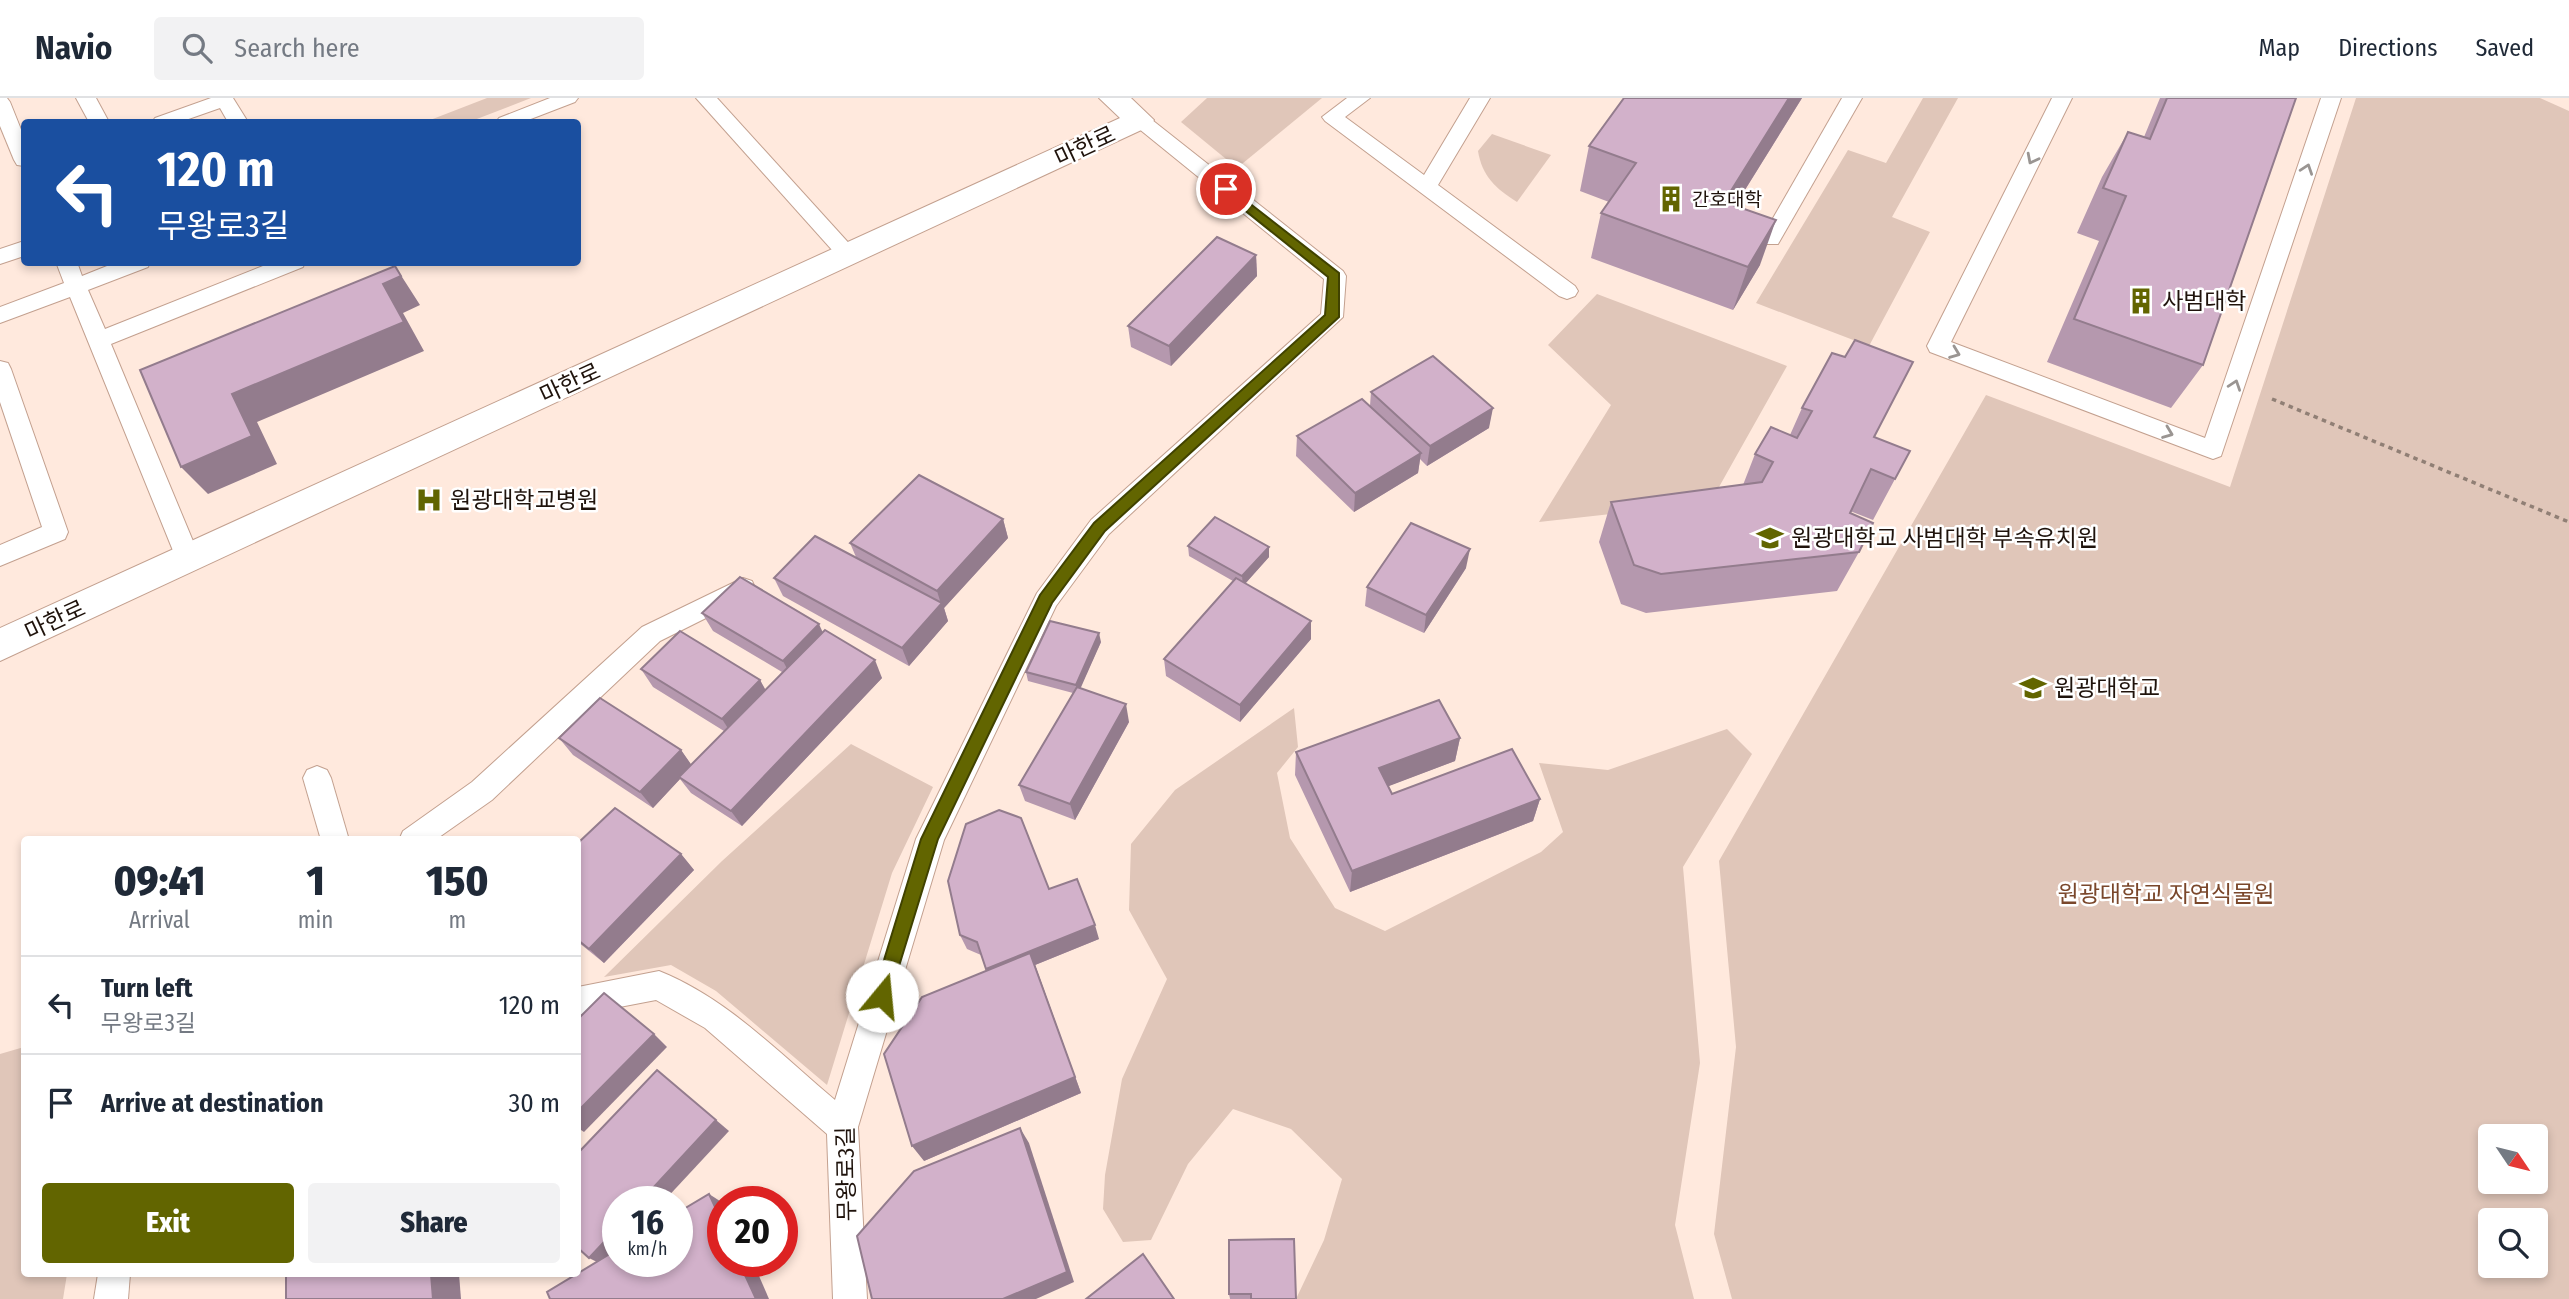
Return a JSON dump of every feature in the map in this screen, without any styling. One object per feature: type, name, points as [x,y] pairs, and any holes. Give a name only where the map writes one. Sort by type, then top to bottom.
[{"type":"street","name":"무왕로3길","points":[[1113,98],[1140,120]]},
{"type":"street","name":"마한로","points":[[0,645],[1140,120]]},
{"type":"lane","points":[[86,98],[97,119]]},
{"type":"lane","points":[[514,119],[568,98]]},
{"type":"lane","points":[[706,98],[848,255]]},
{"type":"lane","points":[[1360,98],[1332,117],[1567,292]]},
{"type":"lane","points":[[1427,186],[1480,98]]},
{"type":"lane","points":[[1771,239],[1852,98]]},
{"type":"lane","points":[[2062,98],[1938,346],[2213,450],[2331,98]]},
{"type":"lane","points":[[170,119],[224,99],[236,119]]},
{"type":"lane","points":[[0,102],[21,153]]},
{"type":"lane","name":"무왕로3길","points":[[850,1299],[842,1127],[930,839],[1046,600],[1100,527],[1332,317],[1335,276],[1140,120]]},
{"type":"lane","points":[[0,257],[21,249]]},
{"type":"lane","points":[[68,266],[188,558]]},
{"type":"lane","points":[[0,315],[129,266]]},
{"type":"lane","points":[[97,340],[285,266]]},
{"type":"lane","points":[[0,369],[56,532],[0,556]]},
{"type":"lane","points":[[419,836],[482,791],[651,634],[744,587]]},
{"type":"lane","points":[[317,778],[334,836]]},
{"type":"lane","points":[[581,999],[659,985],[716,1018],[842,1127]]},
{"type":"lane","points":[[111,1299],[114,1277]]},
{"type":"path","points":[[2235,383],[2569,522]]},
{"type":"green space","points":[[487,98],[531,98],[477,119],[433,119]]},
{"type":"green space","points":[[1207,98],[1322,98],[1237,168],[1181,122]]},
{"type":"green space","points":[[1923,98],[1958,98],[1892,217],[1930,232],[1869,346],[1756,303],[1848,150],[1886,163]]},
{"type":"green space","name":"원광대학교 자연식물원","points":[[2356,98],[2540,98],[2569,111],[2569,1299],[1732,1299],[1714,1234],[1736,1047],[1719,861],[1986,395],[2230,487]]},
{"type":"green space","points":[[1492,134],[1551,155],[1517,202],[1496,187],[1480,160],[1478,151]]},
{"type":"green space","points":[[1597,294],[1787,366],[1710,503],[1539,522],[1611,405],[1548,345]]},
{"type":"green space","points":[[1294,708],[1298,747],[1277,773],[1290,838],[1335,908],[1385,931],[1541,852],[1563,832],[1539,763],[1608,770],[1727,729],[1752,754],[1683,867],[1700,1063],[1675,1225],[1694,1299],[1296,1299],[1324,1240],[1342,1179],[1291,1129],[1233,1109],[1188,1164],[1151,1240],[1123,1242],[1103,1209],[1105,1175],[1122,1079],[1167,979],[1129,910],[1131,844],[1175,790]]},
{"type":"green space","points":[[851,744],[933,787],[892,873],[827,1085],[716,991],[671,965],[604,977],[722,861]]},
{"type":"green space","points":[[21,1048],[21,1277],[67,1277],[63,1299],[0,1299],[0,1054]]},
{"type":"building","name":"간호대학","points":[[1624,98],[1789,98],[1724,202],[1776,220],[1748,267],[1601,213],[1636,163],[1589,146]]},
{"type":"building","name":"사범대학","points":[[2167,98],[2296,98],[2203,365],[2074,319],[2126,196],[2103,188],[2128,132],[2150,139]]},
{"type":"building","points":[[1217,237],[1256,255],[1169,346],[1128,326]]},
{"type":"building","points":[[395,266],[401,276],[383,284],[404,322],[232,394],[252,436],[181,467],[140,370]]},
{"type":"building","points":[[1855,340],[1913,362],[1874,437],[1910,451],[1895,479],[1871,469],[1850,513],[1873,523],[1859,552],[1661,574],[1634,565],[1611,502],[1762,482],[1773,462],[1755,454],[1771,427],[1797,438],[1812,411],[1802,408],[1832,353],[1845,357]]},
{"type":"building","points":[[1433,356],[1493,408],[1430,446],[1371,392]]},
{"type":"building","points":[[1362,399],[1421,453],[1355,493],[1297,436]]},
{"type":"building","points":[[919,475],[1003,519],[937,591],[850,543]]},
{"type":"building","points":[[1215,517],[1269,547],[1242,576],[1188,546]]},
{"type":"building","points":[[1411,523],[1470,549],[1426,615],[1367,587]]},
{"type":"building","points":[[815,536],[942,603],[902,648],[774,578]]},
{"type":"building","points":[[740,577],[819,624],[783,661],[702,613]]},
{"type":"building","points":[[1236,578],[1311,621],[1240,705],[1164,659]]},
{"type":"building","points":[[1050,621],[1099,633],[1076,685],[1026,672]]},
{"type":"building","points":[[825,630],[875,660],[731,811],[679,777]]},
{"type":"building","points":[[680,631],[760,680],[722,719],[641,669]]},
{"type":"building","points":[[1077,687],[1126,704],[1070,804],[1019,785]]},
{"type":"building","points":[[600,698],[681,750],[640,792],[559,738]]},
{"type":"building","points":[[1439,700],[1460,738],[1379,768],[1392,794],[1512,749],[1540,799],[1352,871],[1296,752]]},
{"type":"building","points":[[615,808],[681,854],[589,949],[581,942],[581,840]]},
{"type":"building","points":[[999,810],[1021,818],[1049,889],[1077,879],[1095,925],[986,969],[977,942],[960,935],[948,881],[966,824]]},
{"type":"building","points":[[1030,953],[1075,1077],[912,1146],[884,1054],[922,997]]},
{"type":"building","points":[[604,993],[654,1034],[581,1108],[581,1016]]},
{"type":"building","points":[[657,1070],[716,1120],[655,1186],[602,1186],[602,1244],[589,1258],[581,1251],[581,1150]]},
{"type":"building","points":[[1020,1128],[1067,1272],[1003,1299],[872,1299],[857,1236],[914,1171]]},
{"type":"building","points":[[707,1195],[707,1277],[746,1277],[756,1299],[550,1299],[547,1292],[572,1277],[581,1277],[581,1271],[602,1259],[602,1277],[693,1277],[693,1204]]},
{"type":"building","points":[[1294,1239],[1296,1299],[1251,1299],[1251,1294],[1229,1294],[1229,1240]]},
{"type":"building","points":[[1143,1254],[1174,1299],[1086,1299]]},
{"type":"building","points":[[286,1277],[431,1277],[433,1299],[286,1299]]},
{"type":"place","name":"간호대학","points":[[1671,199]]},
{"type":"place","name":"사범대학","points":[[2141,301]]},
{"type":"place","name":"원광대학교병원","points":[[429,500]]},
{"type":"place","name":"원광대학교 사범대학 부속유치원","points":[[1770,538]]},
{"type":"place","name":"원광대학교","points":[[2033,688]]},
{"type":"route","points":[[882,996],[930,839],[1046,600],[1100,527],[1332,317],[1335,276],[1226,189]]}]
